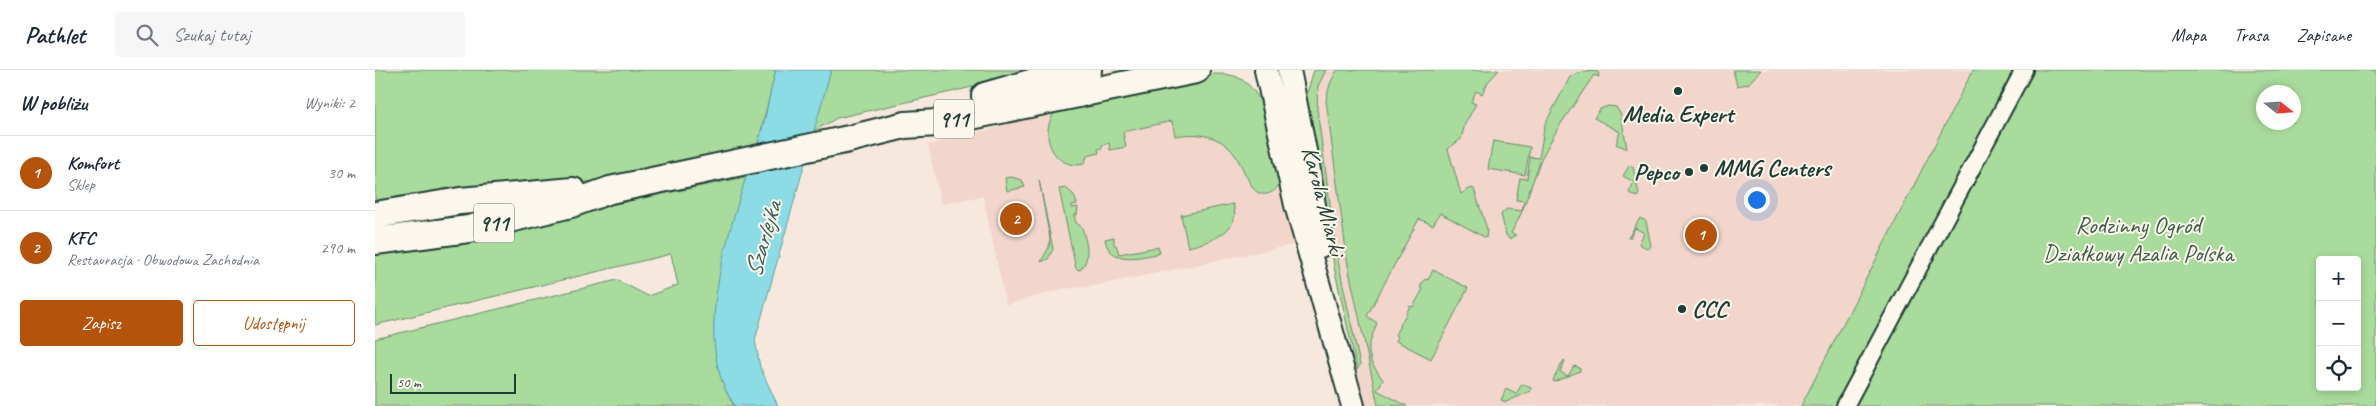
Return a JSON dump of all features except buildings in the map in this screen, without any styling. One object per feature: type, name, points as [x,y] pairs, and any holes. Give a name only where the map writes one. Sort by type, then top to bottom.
[{"type":"main road","name":"911","points":[[905,125],[935,108],[1041,80],[1088,70]]},
{"type":"main road","name":"911","points":[[375,241],[469,229],[571,204],[610,190],[849,140],[905,125],[937,123],[1197,70]]},
{"type":"main road","name":"911","points":[[375,215],[460,201],[553,192],[610,190]]},
{"type":"street","name":"Karola Miarki","points":[[1266,70],[1296,205],[1353,406]]},
{"type":"street","name":"Karola Miarki","points":[[1289,70],[1309,171],[1336,343]]},
{"type":"street","points":[[1293,95],[1304,70]]},
{"type":"street","points":[[1845,406],[2024,70]]},
{"type":"shaded area","points":[[1314,70],[2017,70],[1838,406],[1365,406],[1331,250],[1307,90]]},
{"type":"shaded area","points":[[1214,74],[1229,74],[1248,84],[1266,112],[1302,243],[1094,286],[1062,289],[1006,305],[983,196],[941,204],[928,145],[999,127],[1063,105]]},
{"type":"green space","points":[[375,70],[776,70],[757,147],[629,177],[569,184],[502,187],[375,201]]},
{"type":"green space","points":[[831,70],[1047,70],[837,118],[812,132]]},
{"type":"green space","points":[[1314,70],[1326,70],[1318,86],[1317,109],[1338,261],[1360,365],[1357,370],[1334,267],[1326,207],[1306,96]]},
{"type":"green space","points":[[1337,70],[1499,70],[1488,82],[1482,94],[1476,91],[1471,102],[1476,104],[1465,124],[1461,139],[1448,149],[1461,194],[1471,188],[1474,189],[1487,229],[1486,238],[1440,213],[1433,225],[1419,219],[1367,316],[1377,323],[1369,345],[1369,353],[1372,364],[1383,380],[1377,390],[1407,406],[1378,405],[1348,266],[1326,100],[1330,84]]},
{"type":"green space","points":[[1733,70],[1761,70],[1748,84],[1737,86]]},
{"type":"green space","points":[[1973,70],[2017,70],[1838,406],[1801,406]]},
{"type":"green space","name":"Rodzinny Ogród Działkowy Azalia Polska","points":[[2031,70],[2376,70],[2376,406],[1854,406]]},
{"type":"green space","points":[[1598,72],[1599,77],[1594,75],[1558,128],[1541,159],[1523,209],[1518,220],[1511,233],[1516,235],[1509,239],[1506,235],[1501,214],[1507,209],[1522,211],[1524,201],[1516,200],[1520,178],[1527,179],[1530,157],[1539,158],[1545,124],[1570,77],[1577,73]]},
{"type":"green space","points":[[1214,74],[1226,74],[1237,77],[1257,95],[1264,108],[1273,138],[1281,181],[1269,193],[1261,194],[1254,189],[1237,158],[1225,144],[1201,135],[1175,136],[1172,121],[1123,132],[1126,147],[1110,150],[1109,143],[1102,145],[1102,148],[1098,149],[1099,153],[1087,156],[1084,164],[1072,165],[1062,161],[1050,145],[1049,123],[1054,113],[1063,105]]},
{"type":"green space","points":[[1608,106],[1616,107],[1621,115],[1627,149],[1616,144],[1620,132],[1594,118],[1600,109]]},
{"type":"green space","points":[[1493,141],[1530,147],[1525,175],[1488,169]]},
{"type":"green space","points":[[1629,166],[1633,167],[1639,194],[1637,197],[1629,193],[1634,182],[1623,176]]},
{"type":"green space","points":[[746,177],[723,263],[714,322],[715,352],[722,380],[734,406],[375,406],[375,339],[617,280],[648,296],[678,285],[671,254],[375,325],[375,255]]},
{"type":"green space","points":[[1011,177],[1022,180],[1025,187],[1007,191],[1005,178]]},
{"type":"green space","points":[[1039,180],[1053,249],[1048,259],[1041,262],[1049,247],[1050,239]]},
{"type":"green space","points":[[1066,188],[1074,195],[1077,204],[1072,205],[1072,208],[1078,207],[1077,215],[1074,215],[1076,223],[1082,227],[1086,244],[1086,260],[1080,270],[1076,269],[1059,189]]},
{"type":"green space","points":[[1233,204],[1235,214],[1233,222],[1228,229],[1213,239],[1188,247],[1181,215]]},
{"type":"green space","points":[[1640,218],[1646,221],[1651,246],[1649,249],[1639,244],[1644,233],[1635,228],[1630,238],[1628,238]]},
{"type":"green space","points":[[1114,237],[1114,245],[1116,245],[1119,254],[1158,247],[1160,253],[1127,258],[1119,256],[1108,248],[1105,239]]},
{"type":"green space","points":[[1433,270],[1468,288],[1431,359],[1396,341],[1398,337],[1395,335],[1410,306],[1413,307],[1423,289],[1420,287],[1425,279],[1428,280]]},
{"type":"green space","points":[[1564,360],[1560,372],[1568,376],[1574,366],[1580,368],[1580,371],[1554,382],[1553,380]]},
{"type":"green space","points":[[1522,384],[1531,388],[1531,391],[1506,402],[1501,400],[1506,389],[1516,394]]},
{"type":"water","name":"Szarlejka","points":[[776,70],[831,70],[755,340],[760,367],[778,406],[735,406],[722,381],[715,353],[714,324],[717,293],[722,262],[746,177],[760,139]]},
{"type":"place","name":"Media Expert","points":[[1678,91]]},
{"type":"place","name":"MMG Centers","points":[[1704,168]]},
{"type":"place","name":"Pepco","points":[[1689,172]]},
{"type":"place","name":"KFC","points":[[1016,219]]},
{"type":"place","name":"Komfort","points":[[1701,235]]},
{"type":"place","name":"CCC","points":[[1682,309]]}]
